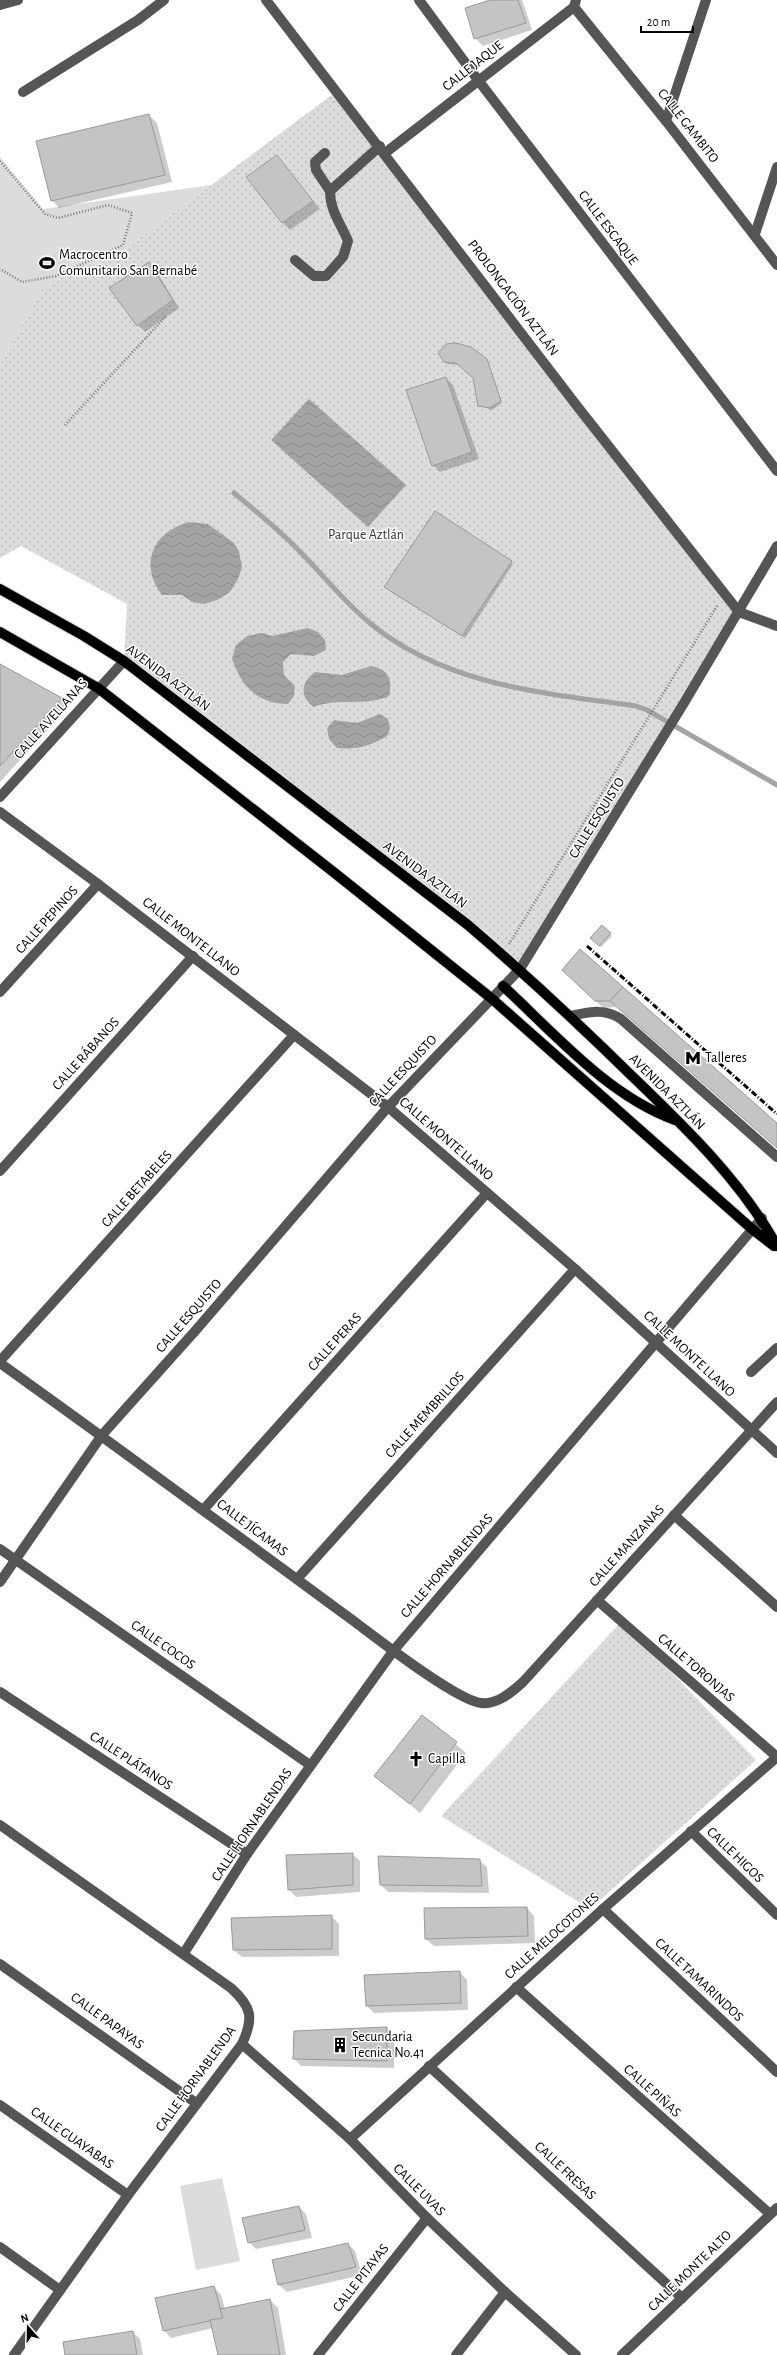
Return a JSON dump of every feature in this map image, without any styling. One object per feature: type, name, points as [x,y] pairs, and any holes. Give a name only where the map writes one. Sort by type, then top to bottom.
[{"type":"main road","name":"AVENIDA AZTLÁN","points":[[0,589],[124,661],[468,925],[520,969],[571,1016],[678,1121],[762,1218],[777,1247]]},
{"type":"main road","name":"AVENIDA AZTLÁN","points":[[0,632],[98,688],[491,998],[752,1228],[777,1247]]},
{"type":"main road","points":[[503,986],[612,1085],[644,1107],[678,1121]]},
{"type":"street","points":[[0,5],[18,0]]},
{"type":"street","points":[[23,92],[138,20],[164,0]]},
{"type":"street","name":"PROLONGACIÓN AZTLÁN","points":[[266,0],[572,400],[739,612]]},
{"type":"street","name":"CALLE ESCAQUE","points":[[419,0],[478,80],[777,471]]},
{"type":"street","points":[[666,121],[706,0]]},
{"type":"street","name":"CALLE JAQUE","points":[[330,192],[382,150],[478,80],[575,3]]},
{"type":"street","name":"CALLE GAMBITO","points":[[575,3],[755,234],[777,265]]},
{"type":"street","points":[[295,260],[314,276],[326,276],[343,257],[348,241],[334,214],[330,201],[330,192],[316,170],[315,162],[326,153]]},
{"type":"street","points":[[755,234],[777,167]]},
{"type":"street","name":"CALLE ESQUISTO","points":[[0,1582],[102,1435],[196,1330],[388,1107],[520,969],[739,612],[777,546]]},
{"type":"street","points":[[739,612],[777,626]]},
{"type":"street","name":"CALLE AVELLANAS","points":[[0,797],[124,661]]},
{"type":"street","name":"CALLE MONTE LLANO","points":[[0,812],[193,956],[388,1107],[575,1269],[777,1453]]},
{"type":"street","name":"CALLE PEPINOS","points":[[0,992],[98,884]]},
{"type":"street","name":"CALLE RÁBANOS","points":[[0,1171],[193,956]]},
{"type":"street","points":[[571,1016],[598,1011],[613,1014],[622,1019],[777,1157]]},
{"type":"street","name":"CALLE BETABELES","points":[[0,1362],[294,1035]]},
{"type":"street","name":"CALLE PERAS","points":[[204,1509],[487,1193]]},
{"type":"street","name":"CALLE HORNABLENDAS","points":[[184,1953],[247,1854],[394,1650],[762,1218]]},
{"type":"street","name":"CALLE MEMBRILLOS","points":[[296,1579],[575,1269]]},
{"type":"street","points":[[751,1372],[777,1348]]},
{"type":"street","name":"CALLE JÍCAMAS","points":[[0,1362],[204,1509],[296,1579],[394,1650],[458,1694],[482,1704],[493,1702]]},
{"type":"street","name":"CALLE MANZANAS","points":[[493,1702],[503,1698],[523,1682],[777,1402]]},
{"type":"street","points":[[674,1515],[777,1607]]},
{"type":"street","name":"CALLE COCOS","points":[[0,1549],[310,1765]]},
{"type":"street","name":"CALLE TORONJAS","points":[[598,1600],[777,1757]]},
{"type":"street","name":"CALLE PLÁTANOS","points":[[0,1692],[247,1854]]},
{"type":"street","name":"CALLE MELOCOTONES","points":[[350,2140],[516,1987],[691,1831],[777,1757]]},
{"type":"street","name":"CALLE HORNABLENDA","points":[[0,1825],[184,1953],[231,1988],[248,2008],[250,2018],[249,2030],[242,2044],[128,2195],[14,2355]]},
{"type":"street","name":"CALLE HIGOS","points":[[691,1831],[777,1915]]},
{"type":"street","name":"CALLE TAMARINDOS","points":[[603,1909],[777,2072]]},
{"type":"street","name":"CALLE PAPAYAS","points":[[0,1964],[196,2103]]},
{"type":"street","name":"CALLE PIÑAS","points":[[516,1987],[774,2211]]},
{"type":"street","name":"CALLE UVAS","points":[[242,2044],[350,2140],[427,2218],[505,2292],[576,2355]]},
{"type":"street","name":"CALLE FRESAS","points":[[429,2066],[682,2298]]},
{"type":"street","name":"CALLE GUAYABAS","points":[[0,2105],[128,2195]]},
{"type":"street","name":"CALLE MONTE ALTO","points":[[622,2355],[774,2211]]},
{"type":"street","name":"CALLE PITAYAS","points":[[318,2355],[427,2218]]},
{"type":"street","points":[[0,2247],[60,2290]]},
{"type":"street","points":[[456,2355],[505,2292]]},
{"type":"path","points":[[0,161],[45,214],[58,218],[108,206],[132,213],[123,245],[56,276],[22,282],[0,269]]},
{"type":"path","points":[[65,425],[166,316]]},
{"type":"path","points":[[502,954],[724,594]]},
{"type":"green space","name":"Parque Aztlán","points":[[337,91],[739,612],[520,969],[124,661],[127,604],[21,546],[0,558],[0,365],[41,290],[79,266],[111,260]]},
{"type":"green space","name":"Macrocentro Comunitario San Bernabé","points":[[0,157],[43,209],[211,185],[111,260],[79,266],[41,290],[0,365]]},
{"type":"green space","points":[[622,1621],[756,1760],[590,1909],[441,1816]]},
{"type":"green space","points":[[222,2178],[240,2261],[196,2270],[180,2186]]},
{"type":"water","points":[[309,399],[406,485],[368,527],[271,440]]},
{"type":"water","points":[[189,522],[208,524],[234,543],[239,552],[242,567],[238,579],[230,592],[217,600],[204,604],[192,602],[182,595],[162,595],[155,584],[151,572],[153,551],[158,542],[166,533]]},
{"type":"water","points":[[308,628],[318,632],[325,640],[326,650],[314,656],[291,654],[283,662],[284,675],[295,686],[294,696],[288,704],[277,703],[259,697],[252,692],[241,678],[232,659],[236,645],[247,636],[262,633],[272,636]]},
{"type":"water","points":[[371,666],[377,667],[388,676],[390,680],[389,696],[371,701],[332,703],[314,707],[309,703],[304,694],[307,680],[315,672],[342,675]]},
{"type":"water","points":[[380,714],[388,719],[390,729],[387,736],[369,745],[351,748],[337,748],[329,739],[327,728],[334,720],[357,723]]},
{"type":"building","points":[[490,0],[518,0],[526,23],[474,39],[465,8]]},
{"type":"building","points":[[149,114],[165,175],[51,201],[36,141]]},
{"type":"building","points":[[277,155],[313,201],[282,223],[246,177]]},
{"type":"building","points":[[149,262],[173,300],[137,326],[109,288]]},
{"type":"building","points":[[456,343],[471,347],[487,359],[501,401],[490,408],[478,406],[473,378],[456,363],[444,362],[438,353],[446,344]]},
{"type":"building","points":[[446,377],[472,452],[432,466],[406,390]]},
{"type":"building","points":[[435,511],[512,561],[462,636],[384,587]]},
{"type":"building","points":[[0,664],[62,698],[0,766]]},
{"type":"building","points":[[602,925],[611,933],[599,946],[590,938]]},
{"type":"building","points":[[580,949],[623,987],[610,1001],[595,1001],[562,970]]},
{"type":"building","points":[[623,987],[777,1123],[777,1148],[610,1001]]},
{"type":"building","name":"Capilla","points":[[422,1715],[457,1742],[410,1804],[374,1776]]},
{"type":"building","points":[[353,1853],[353,1885],[288,1890],[286,1855]]},
{"type":"building","points":[[378,1856],[480,1859],[482,1886],[380,1885]]},
{"type":"building","points":[[527,1907],[528,1936],[425,1939],[424,1908]]},
{"type":"building","points":[[332,1915],[332,1949],[233,1950],[231,1918]]},
{"type":"building","points":[[460,1971],[461,2003],[366,2006],[364,1975]]},
{"type":"building","name":"Secundaria Tecnica No.41","points":[[387,2027],[387,2061],[293,2059],[294,2031]]},
{"type":"building","points":[[299,2206],[305,2230],[248,2243],[242,2218]]},
{"type":"building","points":[[348,2243],[356,2267],[278,2285],[272,2260]]},
{"type":"building","points":[[214,2286],[223,2318],[163,2331],[155,2298]]},
{"type":"building","points":[[270,2299],[280,2355],[218,2355],[210,2320],[223,2318],[220,2309]]},
{"type":"building","points":[[133,2331],[137,2355],[65,2355],[63,2342]]},
{"type":"waterway","points":[[234,493],[272,525],[295,547],[359,614],[400,645],[432,661],[464,674],[498,683],[532,691],[636,706],[647,710],[777,785]]},
{"type":"railway","points":[[587,946],[777,1114]]},
{"type":"place","name":"Macrocentro Comunitario San Bernabé","points":[[47,263]]},
{"type":"place","name":"Talleres","points":[[693,1058]]},
{"type":"place","name":"Capilla","points":[[416,1759]]},
{"type":"place","name":"Secundaria Tecnica No.41","points":[[340,2045]]}]
